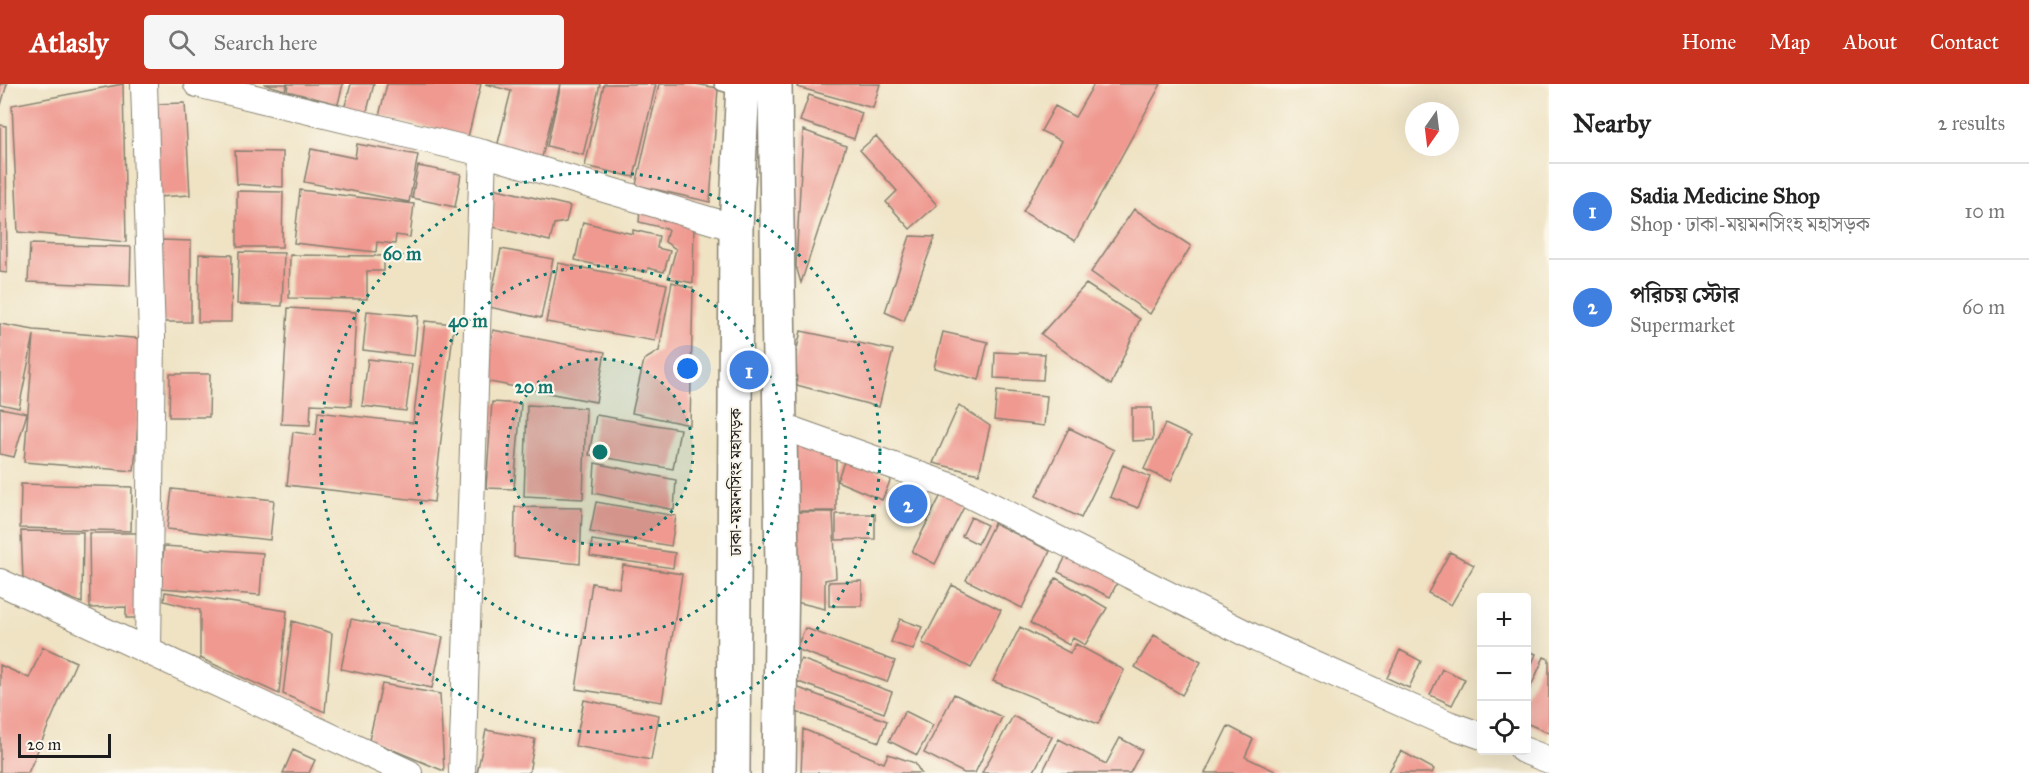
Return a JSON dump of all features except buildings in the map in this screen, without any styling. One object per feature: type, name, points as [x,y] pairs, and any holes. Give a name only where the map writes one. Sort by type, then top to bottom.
[{"type":"main road","points":[[775,84],[782,569],[779,773]]},
{"type":"main road","name":"ঢাকা-ময়মনসিংহ মহাসড়ক","points":[[733,773],[736,86]]},
{"type":"street","points":[[144,84],[152,337],[148,651]]},
{"type":"street","points":[[197,84],[483,153],[736,228]]},
{"type":"street","points":[[462,773],[483,153]]},
{"type":"street","points":[[781,426],[956,488],[1257,639],[1448,724],[1477,734]]},
{"type":"street","points":[[0,582],[409,773]]},
{"type":"street","points":[[1531,753],[1549,760]]},
{"type":"place","name":"Sadia Medicine Shop","points":[[749,370]]},
{"type":"place","name":"পরিচয় স্টোর","points":[[908,504]]}]
